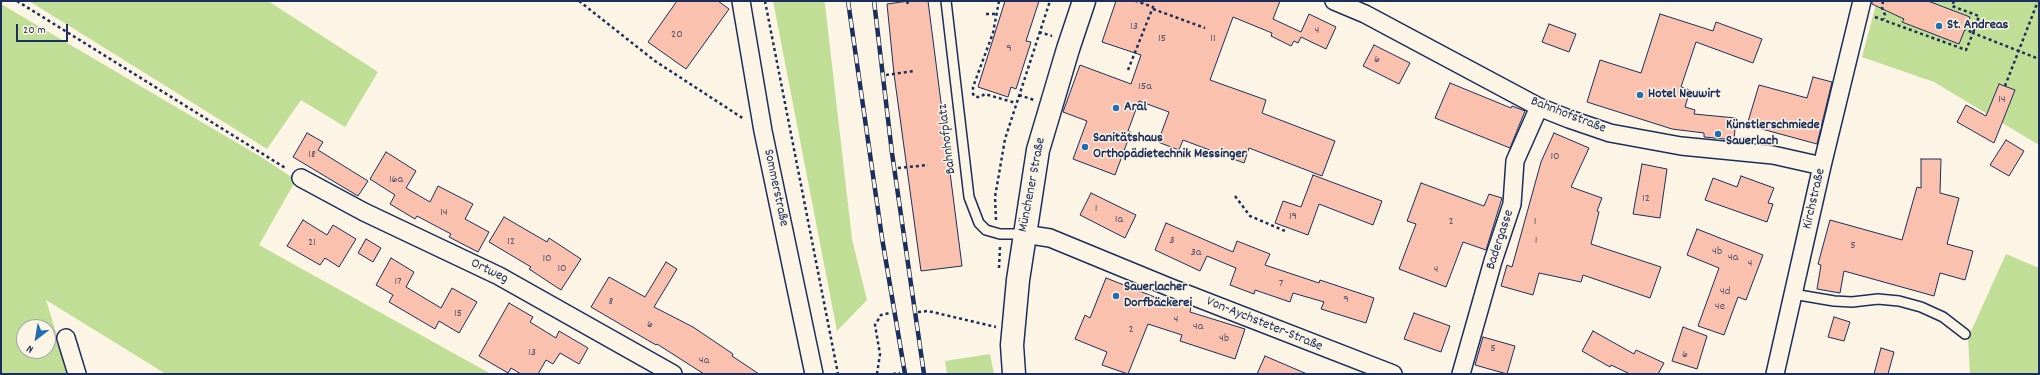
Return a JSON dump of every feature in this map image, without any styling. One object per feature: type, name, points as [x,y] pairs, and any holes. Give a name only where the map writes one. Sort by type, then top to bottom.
[{"type":"main road","name":"Münchener Straße","points":[[1014,374],[1012,345],[1018,280],[1038,150],[1084,1]]},
{"type":"street","name":"Sommerstraße","points":[[741,1],[763,131],[814,374]]},
{"type":"street","name":"Bahnhofstraße","points":[[1334,1],[1365,14],[1539,107],[1610,133],[1680,146],[1773,155],[1822,166]]},
{"type":"street","name":"Kirchstraße","points":[[1775,374],[1822,166],[1862,1]]},
{"type":"street","name":"Badergasse","points":[[1461,374],[1493,261],[1512,204],[1515,161],[1539,107]]},
{"type":"street","name":"Ortweg","points":[[301,178],[364,212],[499,276],[673,374]]},
{"type":"street","name":"Von-Aychsteter-Straße","points":[[1024,234],[1050,238],[1184,293],[1393,374]]},
{"type":"street","points":[[66,338],[77,374]]},
{"type":"lane","name":"Bahnhofplatz","points":[[946,1],[969,197],[979,223],[986,230],[1000,234],[1024,234]]},
{"type":"lane","points":[[1793,294],[1834,301],[1852,302],[1878,299],[1899,301],[1921,307],[1943,317],[1965,334]]},
{"type":"path","points":[[17,1],[301,178]]},
{"type":"path","points":[[579,1],[654,61],[763,131]]},
{"type":"path","points":[[765,1],[838,374]]},
{"type":"path","points":[[999,1],[995,14],[993,33],[973,87],[973,94],[975,97],[980,97],[985,94],[1016,104]]},
{"type":"path","points":[[998,269],[1000,234],[996,221],[995,197],[1006,139],[1050,1]]},
{"type":"path","points":[[1136,1],[1153,7],[1153,9],[1205,28]]},
{"type":"path","points":[[1884,1],[1882,8],[1885,14],[1884,19]]},
{"type":"path","points":[[1879,17],[1966,50],[1979,16],[1952,6],[1954,1]]},
{"type":"path","points":[[2005,86],[2038,1]]},
{"type":"path","points":[[1128,70],[1153,9]]},
{"type":"path","points":[[986,14],[995,14]]},
{"type":"path","points":[[1965,30],[2039,59]]},
{"type":"path","points":[[1039,32],[1045,34]]},
{"type":"path","points":[[886,75],[914,71]]},
{"type":"path","points":[[1019,95],[1025,97]]},
{"type":"path","points":[[898,168],[928,165]]},
{"type":"path","points":[[1235,196],[1250,216],[1285,231]]},
{"type":"path","points":[[918,312],[928,311],[991,326]]},
{"type":"path","points":[[877,374],[880,354],[875,325],[881,315],[890,313]]},
{"type":"path","points":[[893,374],[900,373]]},
{"type":"green space","points":[[29,1],[268,1],[378,72],[345,127],[301,100],[267,149]]},
{"type":"green space","points":[[773,1],[824,1],[825,4],[852,239],[867,300],[837,331]]},
{"type":"green space","points":[[1877,1],[2039,1],[2039,145],[1934,82],[1862,57]]},
{"type":"green space","points":[[1,4],[261,157],[296,180],[259,245],[491,374],[166,374],[46,300],[52,319],[16,319],[16,359],[56,359],[56,332],[69,374],[1,374]]},
{"type":"green space","points":[[2006,254],[2039,268],[2039,374],[1970,374],[1968,338]]},
{"type":"green space","points":[[990,354],[994,374],[947,374],[945,361]]},
{"type":"building","points":[[677,1],[718,1],[729,9],[686,69],[648,42]]},
{"type":"building","points":[[909,1],[928,1],[962,266],[921,271],[894,74],[887,4]]},
{"type":"building","points":[[1005,1],[1039,1],[1026,41],[1031,42],[1016,89],[1011,87],[1008,97],[978,87]]},
{"type":"building","points":[[1116,1],[1280,1],[1273,19],[1301,32],[1309,14],[1336,27],[1326,49],[1301,37],[1298,43],[1294,41],[1291,46],[1271,36],[1272,33],[1233,17],[1210,80],[1266,100],[1262,113],[1335,141],[1322,176],[1249,148],[1244,163],[1183,140],[1179,150],[1158,142],[1169,112],[1139,101],[1128,131],[1131,132],[1115,175],[1073,159],[1087,121],[1063,112],[1080,65],[1131,84],[1141,55],[1102,42]]},
{"type":"building","name":"St. Andreas","points":[[1872,1],[1928,1],[1970,17],[1959,44],[1902,22],[1904,19],[1872,4]]},
{"type":"building","points":[[1660,14],[1713,31],[1716,22],[1762,39],[1753,63],[1696,42],[1681,87],[1690,90],[1685,107],[1695,110],[1694,114],[1736,118],[1734,140],[1704,137],[1704,133],[1672,129],[1587,102],[1600,60],[1641,73]]},
{"type":"building","points":[[1549,24],[1576,34],[1569,52],[1542,42]]},
{"type":"building","points":[[1374,45],[1410,63],[1399,84],[1363,66]]},
{"type":"building","points":[[1813,77],[1832,82],[1817,144],[1747,125],[1759,85],[1807,98]]},
{"type":"building","points":[[1450,83],[1511,108],[1512,106],[1525,111],[1510,148],[1435,118]]},
{"type":"building","points":[[1999,84],[2015,90],[1994,143],[1957,122],[1966,105],[1986,116]]},
{"type":"building","points":[[307,133],[323,142],[318,150],[368,181],[358,196],[293,157]]},
{"type":"building","points":[[1554,133],[1589,148],[1571,187],[1602,198],[1597,211],[1599,212],[1591,244],[1661,267],[1650,298],[1583,275],[1581,282],[1539,273],[1533,295],[1501,286],[1507,265],[1512,267],[1541,162]]},
{"type":"building","points":[[2006,140],[2024,151],[2009,176],[1990,165]]},
{"type":"building","points":[[386,152],[416,171],[406,188],[430,202],[438,186],[473,204],[465,219],[489,232],[478,252],[449,237],[451,234],[417,216],[415,219],[390,204],[395,195],[370,179]]},
{"type":"building","points":[[1921,159],[1941,159],[1940,193],[1959,198],[1947,244],[1973,251],[1965,280],[1940,273],[1934,296],[1844,271],[1840,293],[1817,289],[1821,265],[1818,264],[1830,220],[1902,240],[1917,187],[1921,188]]},
{"type":"building","points":[[1642,164],[1667,169],[1660,218],[1633,214]]},
{"type":"building","points":[[1313,175],[1382,201],[1373,225],[1319,204],[1308,235],[1275,223],[1283,201],[1301,207]]},
{"type":"building","points":[[1741,176],[1774,188],[1768,203],[1773,204],[1767,222],[1705,200],[1713,178],[1737,187]]},
{"type":"building","points":[[1421,183],[1484,206],[1489,194],[1502,198],[1486,250],[1463,242],[1446,287],[1399,269],[1416,224],[1407,221]]},
{"type":"building","points":[[1091,193],[1136,215],[1125,238],[1080,215]]},
{"type":"building","points":[[504,217],[547,242],[549,238],[581,259],[561,290],[529,269],[531,267],[489,242]]},
{"type":"building","points":[[303,220],[327,235],[333,225],[356,239],[339,267],[325,258],[320,265],[287,246]]},
{"type":"building","points":[[1166,223],[1233,252],[1237,241],[1270,254],[1265,265],[1319,283],[1320,280],[1374,298],[1366,323],[1321,309],[1324,302],[1293,293],[1290,302],[1255,290],[1254,294],[1230,285],[1236,268],[1207,256],[1200,271],[1155,250]]},
{"type":"building","points":[[1697,229],[1763,255],[1746,300],[1738,297],[1724,335],[1698,326],[1719,268],[1687,255]]},
{"type":"building","points":[[366,239],[381,248],[373,262],[358,253]]},
{"type":"building","points":[[391,258],[414,272],[406,287],[441,308],[452,288],[477,302],[459,333],[439,321],[435,329],[389,302],[393,295],[376,285]]},
{"type":"building","points":[[666,262],[677,269],[654,307],[693,327],[733,354],[732,356],[759,374],[704,374],[657,344],[656,345],[591,307],[609,277],[645,297]]},
{"type":"building","points":[[1106,278],[1170,303],[1171,301],[1191,307],[1190,312],[1245,329],[1235,359],[1180,341],[1182,335],[1148,324],[1128,374],[1102,365],[1107,352],[1075,339],[1085,315],[1090,318]]},
{"type":"building","points":[[509,303],[533,317],[530,322],[556,338],[559,331],[588,348],[579,364],[560,353],[553,364],[546,360],[538,374],[521,374],[511,368],[508,373],[479,356]]},
{"type":"building","points":[[1414,313],[1450,326],[1441,352],[1404,339]]},
{"type":"building","points":[[1834,317],[1850,322],[1844,341],[1828,337]]},
{"type":"building","points":[[1683,327],[1707,336],[1697,369],[1672,361]]},
{"type":"building","points":[[1593,331],[1634,354],[1636,350],[1664,363],[1658,374],[1630,374],[1611,365],[1610,367],[1582,351]]},
{"type":"building","points":[[1483,337],[1515,346],[1507,374],[1475,365]]},
{"type":"building","points":[[1881,348],[1894,352],[1888,374],[1874,374]]},
{"type":"building","points":[[1265,356],[1307,374],[1257,374]]},
{"type":"railway","points":[[848,1],[882,238],[905,374]]},
{"type":"railway","points":[[874,1],[892,153],[924,374]]},
{"type":"place","name":"St. Andreas","points":[[1939,26]]},
{"type":"place","name":"Hotel Neuwirt","points":[[1640,95]]},
{"type":"place","name":"Aral","points":[[1116,108]]},
{"type":"place","name":"Künstlerschmiede Sauerlach","points":[[1718,134]]},
{"type":"place","name":"Sanitätshaus Orthopädietechnik Messinger","points":[[1085,147]]},
{"type":"place","name":"Sauerlacher Dorfbäckerei","points":[[1116,296]]}]
